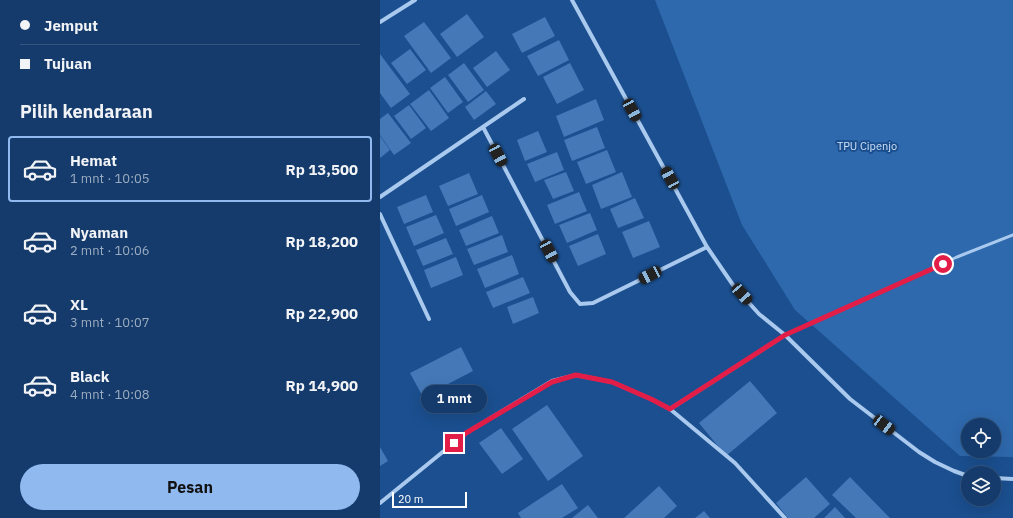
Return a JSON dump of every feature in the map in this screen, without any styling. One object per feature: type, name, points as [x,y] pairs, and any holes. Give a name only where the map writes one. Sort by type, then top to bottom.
[{"type":"street","points":[[380,22],[415,0]]},
{"type":"street","points":[[572,0],[707,246],[733,285],[759,314],[785,335],[850,399],[919,452],[935,462],[961,474]]},
{"type":"street","points":[[380,197],[524,99]]},
{"type":"street","points":[[483,128],[570,292],[580,304],[593,303],[707,246]]},
{"type":"street","points":[[380,214],[429,319]]},
{"type":"street","points":[[670,409],[785,335]]},
{"type":"street","points":[[380,503],[466,433],[552,382],[576,375],[612,382],[670,409],[735,463],[785,518]]},
{"type":"street","points":[[1001,478],[1013,479]]},
{"type":"lane","points":[[785,335],[957,257],[1013,235]]},
{"type":"green space","name":"TPU Cipenjo","points":[[655,0],[1013,0],[1013,457],[1001,457],[1001,418],[961,418],[960,456],[795,310],[742,225]]},
{"type":"building","points":[[467,14],[484,37],[457,57],[440,34]]},
{"type":"building","points":[[545,17],[555,36],[522,53],[512,34]]},
{"type":"building","points":[[424,22],[451,58],[431,73],[404,36]]},
{"type":"building","points":[[559,40],[569,60],[538,76],[527,56]]},
{"type":"building","points":[[410,49],[426,70],[407,84],[391,63]]},
{"type":"building","points":[[496,51],[510,70],[487,87],[473,68]]},
{"type":"building","points":[[380,54],[410,94],[391,108],[380,93]]},
{"type":"building","points":[[464,63],[484,90],[468,102],[448,75]]},
{"type":"building","points":[[570,63],[584,90],[557,104],[543,77]]},
{"type":"building","points":[[445,77],[463,102],[448,113],[430,88]]},
{"type":"building","points":[[429,90],[449,118],[431,131],[410,104]]},
{"type":"building","points":[[486,91],[496,104],[474,120],[465,107]]},
{"type":"building","points":[[596,99],[604,120],[564,137],[556,116]]},
{"type":"building","points":[[409,105],[426,128],[411,139],[394,116]]},
{"type":"building","points":[[388,113],[411,143],[394,155],[380,135],[380,119]]},
{"type":"building","points":[[597,127],[605,148],[572,161],[564,140]]},
{"type":"building","points":[[538,131],[547,152],[525,161],[517,140]]},
{"type":"building","points":[[380,136],[390,150],[380,158]]},
{"type":"building","points":[[607,150],[616,172],[586,184],[577,162]]},
{"type":"building","points":[[557,152],[564,170],[535,182],[527,164]]},
{"type":"building","points":[[566,172],[574,191],[553,199],[544,180]]},
{"type":"building","points":[[622,172],[632,197],[601,209],[592,185]]},
{"type":"building","points":[[469,173],[478,194],[448,206],[439,186]]},
{"type":"building","points":[[579,192],[587,211],[555,224],[547,205]]},
{"type":"building","points":[[426,195],[433,212],[404,224],[397,207]]},
{"type":"building","points":[[482,195],[489,212],[456,226],[449,209]]},
{"type":"building","points":[[635,198],[644,218],[618,228],[610,209]]},
{"type":"building","points":[[590,213],[597,230],[567,243],[559,225]]},
{"type":"building","points":[[436,215],[444,233],[414,246],[406,227]]},
{"type":"building","points":[[492,216],[499,233],[466,246],[459,230]]},
{"type":"building","points":[[649,221],[660,247],[633,258],[622,232]]},
{"type":"building","points":[[598,234],[606,254],[578,266],[569,246]]},
{"type":"building","points":[[502,235],[508,252],[474,265],[467,249]]},
{"type":"building","points":[[446,238],[453,254],[423,266],[416,250]]},
{"type":"building","points":[[512,255],[519,274],[485,288],[477,269]]},
{"type":"building","points":[[456,257],[463,275],[431,288],[424,270]]},
{"type":"building","points":[[523,277],[530,293],[493,308],[486,292]]},
{"type":"building","points":[[533,297],[539,313],[513,324],[507,307]]},
{"type":"building","points":[[461,347],[473,371],[423,397],[410,373]]},
{"type":"building","points":[[750,381],[777,413],[726,456],[699,423]]},
{"type":"building","points":[[547,405],[583,456],[548,481],[512,429]]},
{"type":"building","points":[[501,428],[523,459],[502,474],[479,443]]},
{"type":"building","points":[[380,447],[388,461],[380,466]]},
{"type":"building","points":[[806,477],[830,504],[814,518],[788,518],[776,503]]},
{"type":"building","points":[[850,477],[890,518],[856,518],[832,495]]},
{"type":"building","points":[[562,484],[578,508],[562,518],[521,518],[518,513]]},
{"type":"building","points":[[659,486],[677,506],[664,518],[624,518]]},
{"type":"building","points":[[588,505],[598,518],[572,518]]},
{"type":"building","points":[[835,507],[845,518],[824,518]]},
{"type":"building","points":[[704,511],[710,518],[695,518]]},
{"type":"route","points":[[454,443],[466,433],[552,382],[576,375],[612,382],[670,409],[785,335],[943,264]]}]
